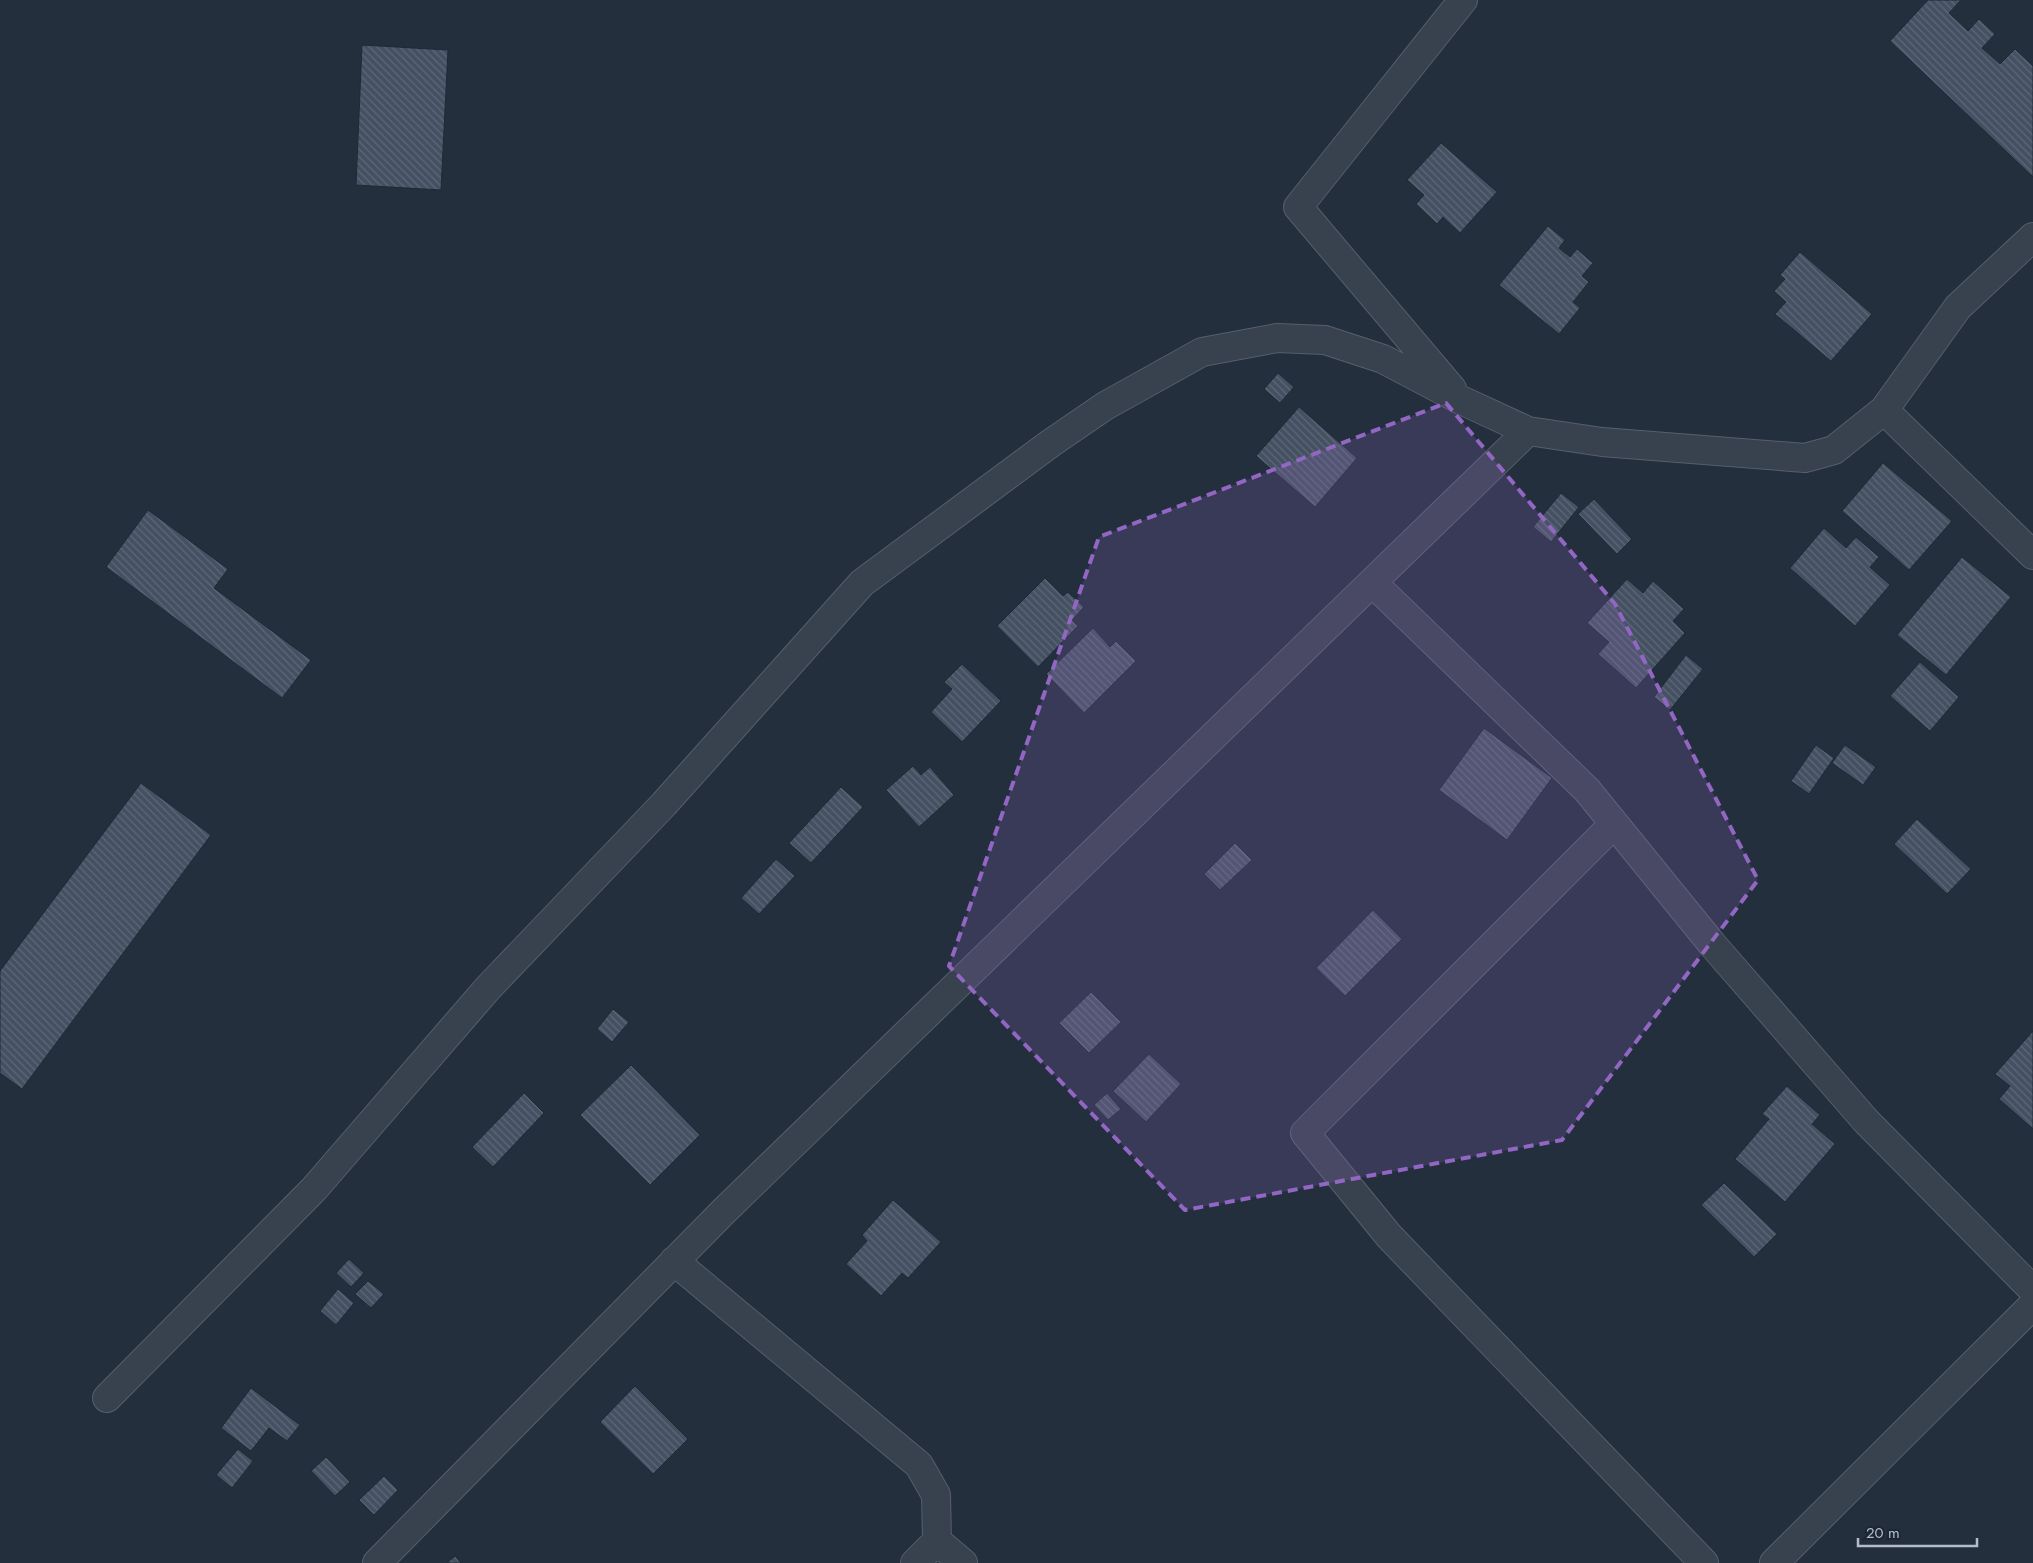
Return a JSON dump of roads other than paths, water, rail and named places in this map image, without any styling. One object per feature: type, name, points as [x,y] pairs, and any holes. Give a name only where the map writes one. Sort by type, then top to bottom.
[{"type":"street","points":[[1460,400],[1298,207],[1464,0]]},
{"type":"street","points":[[108,1398],[314,1188],[488,988],[664,804],[862,583],[1104,406],[1202,352],[1277,338],[1325,340],[1383,359],[1460,400],[1528,431],[1602,442],[1805,458],[1834,450],[1884,410],[1958,307],[2033,237]]},
{"type":"street","points":[[1884,410],[2033,555]]},
{"type":"street","points":[[377,1563],[674,1261],[1528,431]]},
{"type":"street","points":[[1371,584],[1377,587],[1587,790],[1712,944],[1866,1121],[2033,1290]]},
{"type":"street","points":[[1614,824],[1305,1133],[1389,1236],[1704,1563]]},
{"type":"street","points":[[674,1261],[919,1466],[936,1496],[937,1541],[915,1563]]},
{"type":"street","points":[[1774,1563],[2033,1305]]},
{"type":"street","points":[[937,1541],[962,1563]]}]
